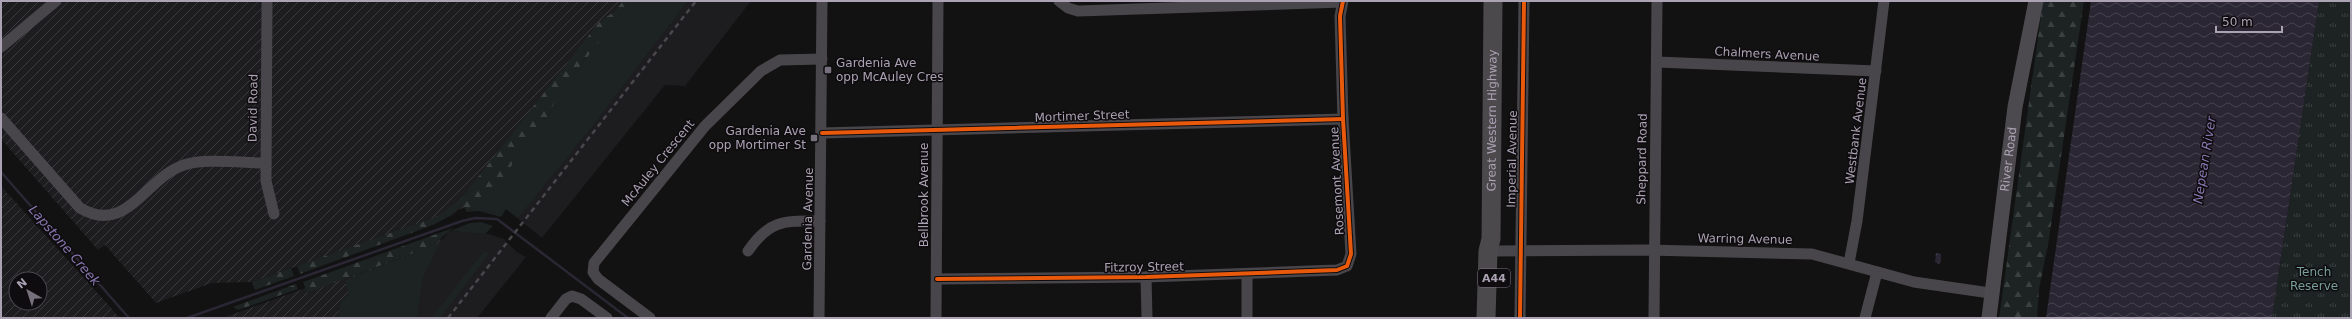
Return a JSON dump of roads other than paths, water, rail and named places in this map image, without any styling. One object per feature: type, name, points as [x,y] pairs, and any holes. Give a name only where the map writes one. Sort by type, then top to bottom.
[{"type":"highway","name":"Great Western Highway","points":[[1493,1],[1493,318]]},
{"type":"highway","name":"Great Western Highway","points":[[1486,318],[1488,251],[1493,245]]},
{"type":"street","points":[[1,47],[56,1]]},
{"type":"street","name":"David Road","points":[[267,1],[266,163],[267,186],[274,214]]},
{"type":"street","name":"Gardenia Avenue","points":[[819,318],[822,133],[822,1]]},
{"type":"street","name":"Bellbrook Avenue","points":[[936,318],[938,1]]},
{"type":"street","points":[[1059,1],[1068,8],[1078,11],[1342,2]]},
{"type":"street","name":"Imperial Avenue","points":[[1520,318],[1524,1]]},
{"type":"street","name":"Sheppard Road","points":[[1654,318],[1657,1]]},
{"type":"street","name":"Westbank Avenue","points":[[1849,263],[1857,221],[1884,1]]},
{"type":"street","name":"River Road","points":[[1989,318],[1990,293],[2014,107],[2036,1]]},
{"type":"street","name":"Rosemont Avenue","points":[[1342,2],[1340,16],[1343,119],[1351,254],[1349,264]]},
{"type":"street","name":"McAuley Crescent","points":[[650,318],[598,279],[593,272],[594,263],[705,126],[762,71],[780,60],[822,59]]},
{"type":"street","name":"Chalmers Avenue","points":[[1657,62],[1876,71]]},
{"type":"street","points":[[1,118],[80,208],[97,215],[110,216],[121,212],[182,165],[191,163],[266,163]]},
{"type":"street","name":"Mortimer Street","points":[[822,133],[1343,119]]},
{"type":"street","points":[[748,251],[757,239],[775,224],[784,221],[820,221]]},
{"type":"street","name":"Warring Avenue","points":[[1493,245],[1521,250],[1654,250],[1812,254],[1849,263],[1919,284],[1990,293]]},
{"type":"street","name":"Fitzroy Street","points":[[937,279],[1146,277],[1247,274],[1337,270],[1349,264]]},
{"type":"street","points":[[1865,318],[1877,272]]},
{"type":"street","points":[[1247,274],[1247,318]]},
{"type":"street","points":[[1146,277],[1146,318]]},
{"type":"street","points":[[551,318],[566,299],[572,296],[578,297],[607,318]]},
{"type":"water","name":"Nepean River","points":[[2091,1],[2319,1],[2272,318],[2046,318]]},
{"type":"water","points":[[1936,253],[1941,254],[1941,261],[1939,264],[1935,262]]},
{"type":"waterway","name":"Lapstone Creek","points":[[1,172],[129,318]]},
{"type":"waterway","points":[[187,318],[462,221],[475,218],[497,219],[628,318]]},
{"type":"railway","points":[[448,318],[696,1]]},
{"type":"place","name":"Gardenia Ave opp McAuley Cres","points":[[828,70]]},
{"type":"place","name":"Gardenia Ave opp Mortimer St","points":[[814,138]]},
{"type":"park label","name":"Tench Reserve","points":[[2314,279]]}]
